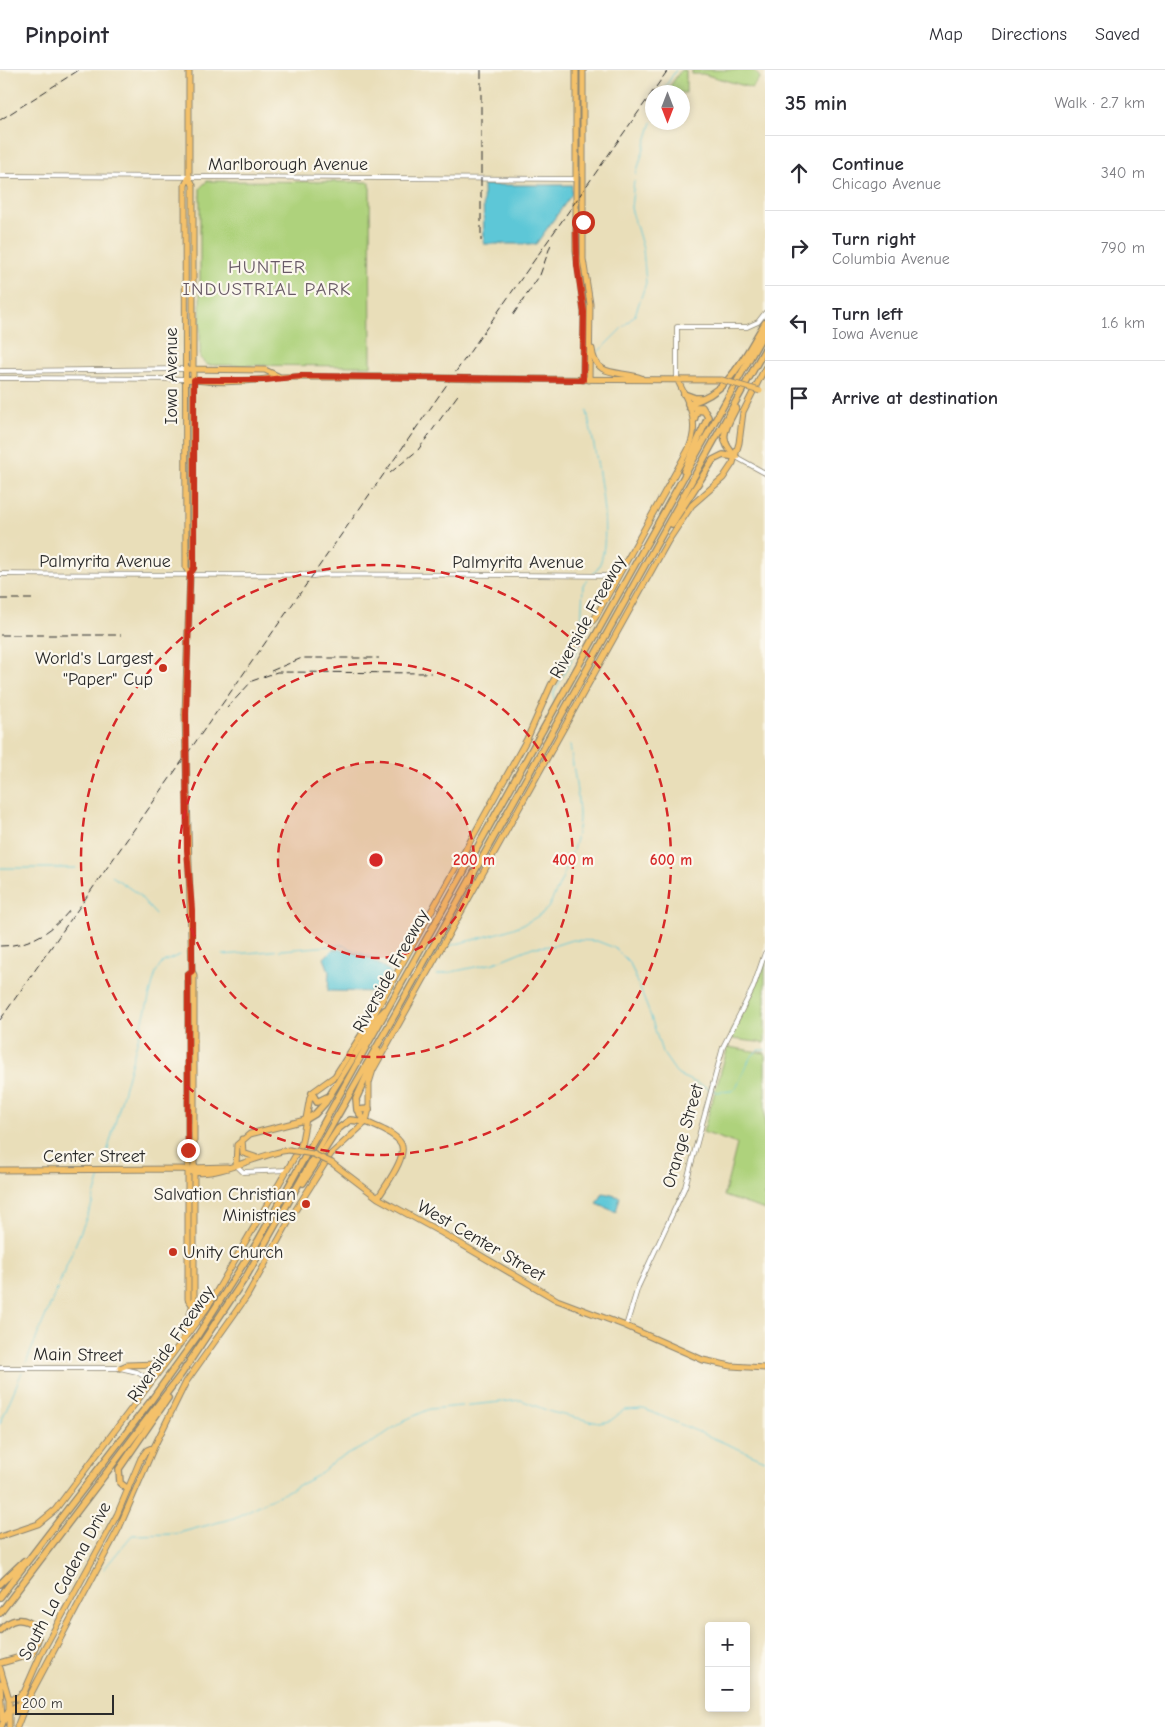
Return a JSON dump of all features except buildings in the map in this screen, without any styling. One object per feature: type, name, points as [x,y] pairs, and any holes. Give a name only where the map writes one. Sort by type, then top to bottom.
[{"type":"highway","points":[[689,405],[707,398],[724,386],[741,363],[765,323]]},
{"type":"highway","name":"Riverside Freeway","points":[[0,1597],[150,1402],[214,1310],[258,1241],[765,331]]},
{"type":"highway","name":"Riverside Freeway","points":[[0,1613],[182,1373],[247,1275],[297,1190],[765,349]]},
{"type":"highway","points":[[736,457],[725,444],[724,435],[754,371]]},
{"type":"highway","points":[[684,394],[695,398],[707,398]]},
{"type":"highway","points":[[680,483],[686,465],[708,421],[708,414],[702,406],[689,405]]},
{"type":"highway","points":[[694,420],[695,412],[699,409],[708,414]]},
{"type":"highway","points":[[649,558],[655,554],[713,460],[723,455],[736,457]]},
{"type":"highway","points":[[305,1120],[315,1114],[332,1092],[379,1016],[389,1006]]},
{"type":"highway","points":[[366,1122],[357,1110],[358,1092],[397,1011]]},
{"type":"highway","points":[[312,1093],[316,1101],[319,1102],[332,1092]]},
{"type":"highway","points":[[357,1110],[369,1109]]},
{"type":"highway","points":[[297,1190],[308,1178],[338,1129],[350,1120],[366,1122]]},
{"type":"highway","points":[[128,1489],[120,1483],[119,1470],[178,1382],[182,1373]]},
{"type":"highway","points":[[0,1584],[17,1566],[29,1557]]},
{"type":"highway","points":[[0,1630],[12,1620],[21,1619],[33,1624],[38,1635],[38,1644],[32,1654],[0,1663]]},
{"type":"main road","name":"Iowa Avenue","points":[[181,1341],[189,1320],[191,1304],[194,1300],[195,1170],[194,975],[192,971],[187,850],[186,714],[190,574],[194,568],[193,185],[189,177],[189,70]]},
{"type":"main road","points":[[576,70],[576,222],[577,265],[584,312],[583,380]]},
{"type":"main road","points":[[583,70],[583,260],[590,304],[590,380]]},
{"type":"main road","points":[[576,179],[579,177],[583,150]]},
{"type":"main road","name":"Iowa Avenue","points":[[189,177],[185,185],[185,378],[186,568],[190,574]]},
{"type":"main road","points":[[576,222],[583,222]]},
{"type":"main road","points":[[590,331],[594,359],[600,368],[612,373],[625,373],[645,379]]},
{"type":"main road","points":[[378,1198],[403,1156],[402,1146],[396,1138],[366,1122],[369,1109],[369,1083],[373,1070],[653,568],[690,509],[728,472],[736,457],[743,412],[765,368]]},
{"type":"main road","points":[[185,369],[265,370],[280,377]]},
{"type":"main road","points":[[185,378],[194,380],[265,380],[280,377],[392,376],[590,380],[677,378],[722,380],[762,392]]},
{"type":"main road","points":[[0,1537],[30,1528],[51,1515],[212,1300],[287,1170],[304,1135],[308,1101],[312,1093],[339,1071],[390,986],[528,739],[551,685],[577,639],[595,618],[691,444],[695,430],[694,420],[677,378]]},
{"type":"main road","name":"Iowa Avenue","points":[[191,1304],[188,1299],[188,974],[192,971]]},
{"type":"main road","points":[[236,1165],[235,1151],[242,1139],[256,1132],[305,1120]]},
{"type":"main road","name":"South La Cadena Drive","points":[[17,1727],[28,1701],[119,1528],[154,1447],[195,1369],[247,1296],[293,1214],[331,1154],[366,1122]]},
{"type":"main road","points":[[292,1124],[298,1127],[304,1135]]},
{"type":"main road","points":[[242,1139],[243,1153],[248,1156],[258,1157]]},
{"type":"main road","name":"Center Street","points":[[0,1170],[195,1170],[227,1167],[289,1150],[313,1154],[332,1163]]},
{"type":"main road","name":"West Center Street","points":[[332,1163],[378,1198],[557,1300],[626,1326]]},
{"type":"main road","points":[[191,1304],[205,1303],[212,1300]]},
{"type":"main road","points":[[626,1326],[703,1360],[731,1366],[765,1368]]},
{"type":"main road","points":[[120,1368],[127,1365],[158,1364],[169,1352],[176,1348]]},
{"type":"main road","name":"South La Cadena Drive","points":[[1,1727],[9,1711],[17,1706],[44,1648],[110,1527],[141,1458],[147,1450],[154,1447]]},
{"type":"main road","points":[[0,1668],[9,1698],[9,1727]]},
{"type":"main road","points":[[0,1684],[2,1698],[1,1727]]},
{"type":"main road","points":[[9,1698],[17,1698],[24,1691]]},
{"type":"main road","points":[[2,1698],[9,1711]]},
{"type":"main road","points":[[9,1711],[18,1712],[28,1701]]},
{"type":"street","name":"Marlborough Avenue","points":[[0,176],[576,179]]},
{"type":"street","points":[[677,378],[677,327],[750,326],[758,322],[765,313]]},
{"type":"street","points":[[0,371],[185,369]]},
{"type":"street","points":[[100,370],[100,378]]},
{"type":"street","points":[[81,371],[81,378]]},
{"type":"street","points":[[0,378],[185,378]]},
{"type":"street","points":[[736,457],[765,473]]},
{"type":"street","name":"Palmyrita Avenue","points":[[0,574],[618,576]]},
{"type":"street","name":"Orange Street","points":[[626,1326],[638,1287],[685,1187],[723,1047],[753,988],[765,953]]},
{"type":"street","name":"Center Street","points":[[236,1165],[243,1172],[287,1170]]},
{"type":"street","name":"Main Street","points":[[0,1368],[120,1368],[137,1372],[151,1381]]},
{"type":"green space","points":[[681,70],[686,70],[686,85],[671,85]]},
{"type":"green space","points":[[692,70],[753,70],[760,77],[752,88],[703,74],[692,74]]},
{"type":"green space","points":[[207,181],[370,182],[371,366],[207,365],[200,358],[200,188]]},
{"type":"green space","points":[[765,958],[765,1043],[733,1039],[731,1033],[759,978]]},
{"type":"green space","points":[[728,1047],[765,1053],[765,1210],[724,1196],[737,1144],[703,1132]]},
{"type":"water","points":[[483,185],[572,185],[572,194],[536,244],[484,244]]},
{"type":"water","points":[[333,949],[364,956],[391,973],[382,992],[328,991],[329,971],[324,958]]},
{"type":"water","points":[[603,1193],[620,1197],[616,1212],[597,1204]]},
{"type":"waterway","points":[[666,85],[676,70]]},
{"type":"waterway","points":[[636,174],[650,130]]},
{"type":"waterway","points":[[597,353],[635,315],[646,283],[643,249],[631,208],[634,181]]},
{"type":"waterway","points":[[587,411],[599,471],[605,521],[601,562],[593,574]]},
{"type":"waterway","points":[[581,628],[583,585],[588,579]]},
{"type":"waterway","points":[[554,700],[554,692],[581,643]]},
{"type":"waterway","points":[[445,947],[513,928],[526,923],[548,908],[569,862],[578,825],[578,797],[570,745]]},
{"type":"waterway","points":[[0,868],[76,868]]},
{"type":"waterway","points":[[112,876],[138,894],[155,914]]},
{"type":"waterway","points":[[437,975],[494,963],[533,947],[553,946],[572,940],[597,941],[615,948],[630,963],[662,1052],[678,1075],[717,1092],[731,1091],[736,1088],[750,1058],[758,1050],[765,1050]]},
{"type":"waterway","points":[[223,955],[342,945],[388,964],[392,968]]},
{"type":"waterway","points":[[104,1164],[156,972],[163,962],[180,955]]},
{"type":"waterway","points":[[26,1363],[91,1207],[100,1176]]},
{"type":"waterway","points":[[0,1424],[22,1372]]},
{"type":"waterway","points":[[104,1569],[132,1535],[175,1534],[234,1518],[317,1476],[336,1460],[373,1442],[405,1420],[430,1409],[521,1400],[551,1412],[599,1423],[610,1421],[624,1410],[644,1409],[765,1460]]},
{"type":"railway","points":[[0,120],[79,70]]},
{"type":"railway","points":[[481,70],[481,241]]},
{"type":"railway","points":[[0,1020],[668,70]]},
{"type":"railway","points":[[513,315],[540,275],[551,244]]},
{"type":"railway","points":[[390,473],[418,450],[460,392]]},
{"type":"railway","points":[[0,599],[34,599]]},
{"type":"railway","points":[[0,635],[121,635]]},
{"type":"railway","points":[[271,671],[302,658],[379,658]]},
{"type":"railway","points":[[227,708],[252,681],[277,672],[431,673]]},
{"type":"railway","points":[[0,946],[21,943],[39,936],[56,925],[70,910]]},
{"type":"place","name":"World's Largest \"Paper\" Cup","points":[[163,668]]},
{"type":"place","name":"Salvation Christian Ministries","points":[[306,1204]]},
{"type":"place","name":"Unity Church","points":[[173,1252]]},
{"type":"district","name":"HUNTER INDUSTRIAL PARK","points":[[267,278]]},
{"type":"route","points":[[188,1150],[188,974],[192,971],[192,910],[187,850],[186,680],[190,574],[194,568],[194,380],[265,380],[301,376],[392,376],[583,380],[584,312],[577,265],[576,222],[583,222]]}]
